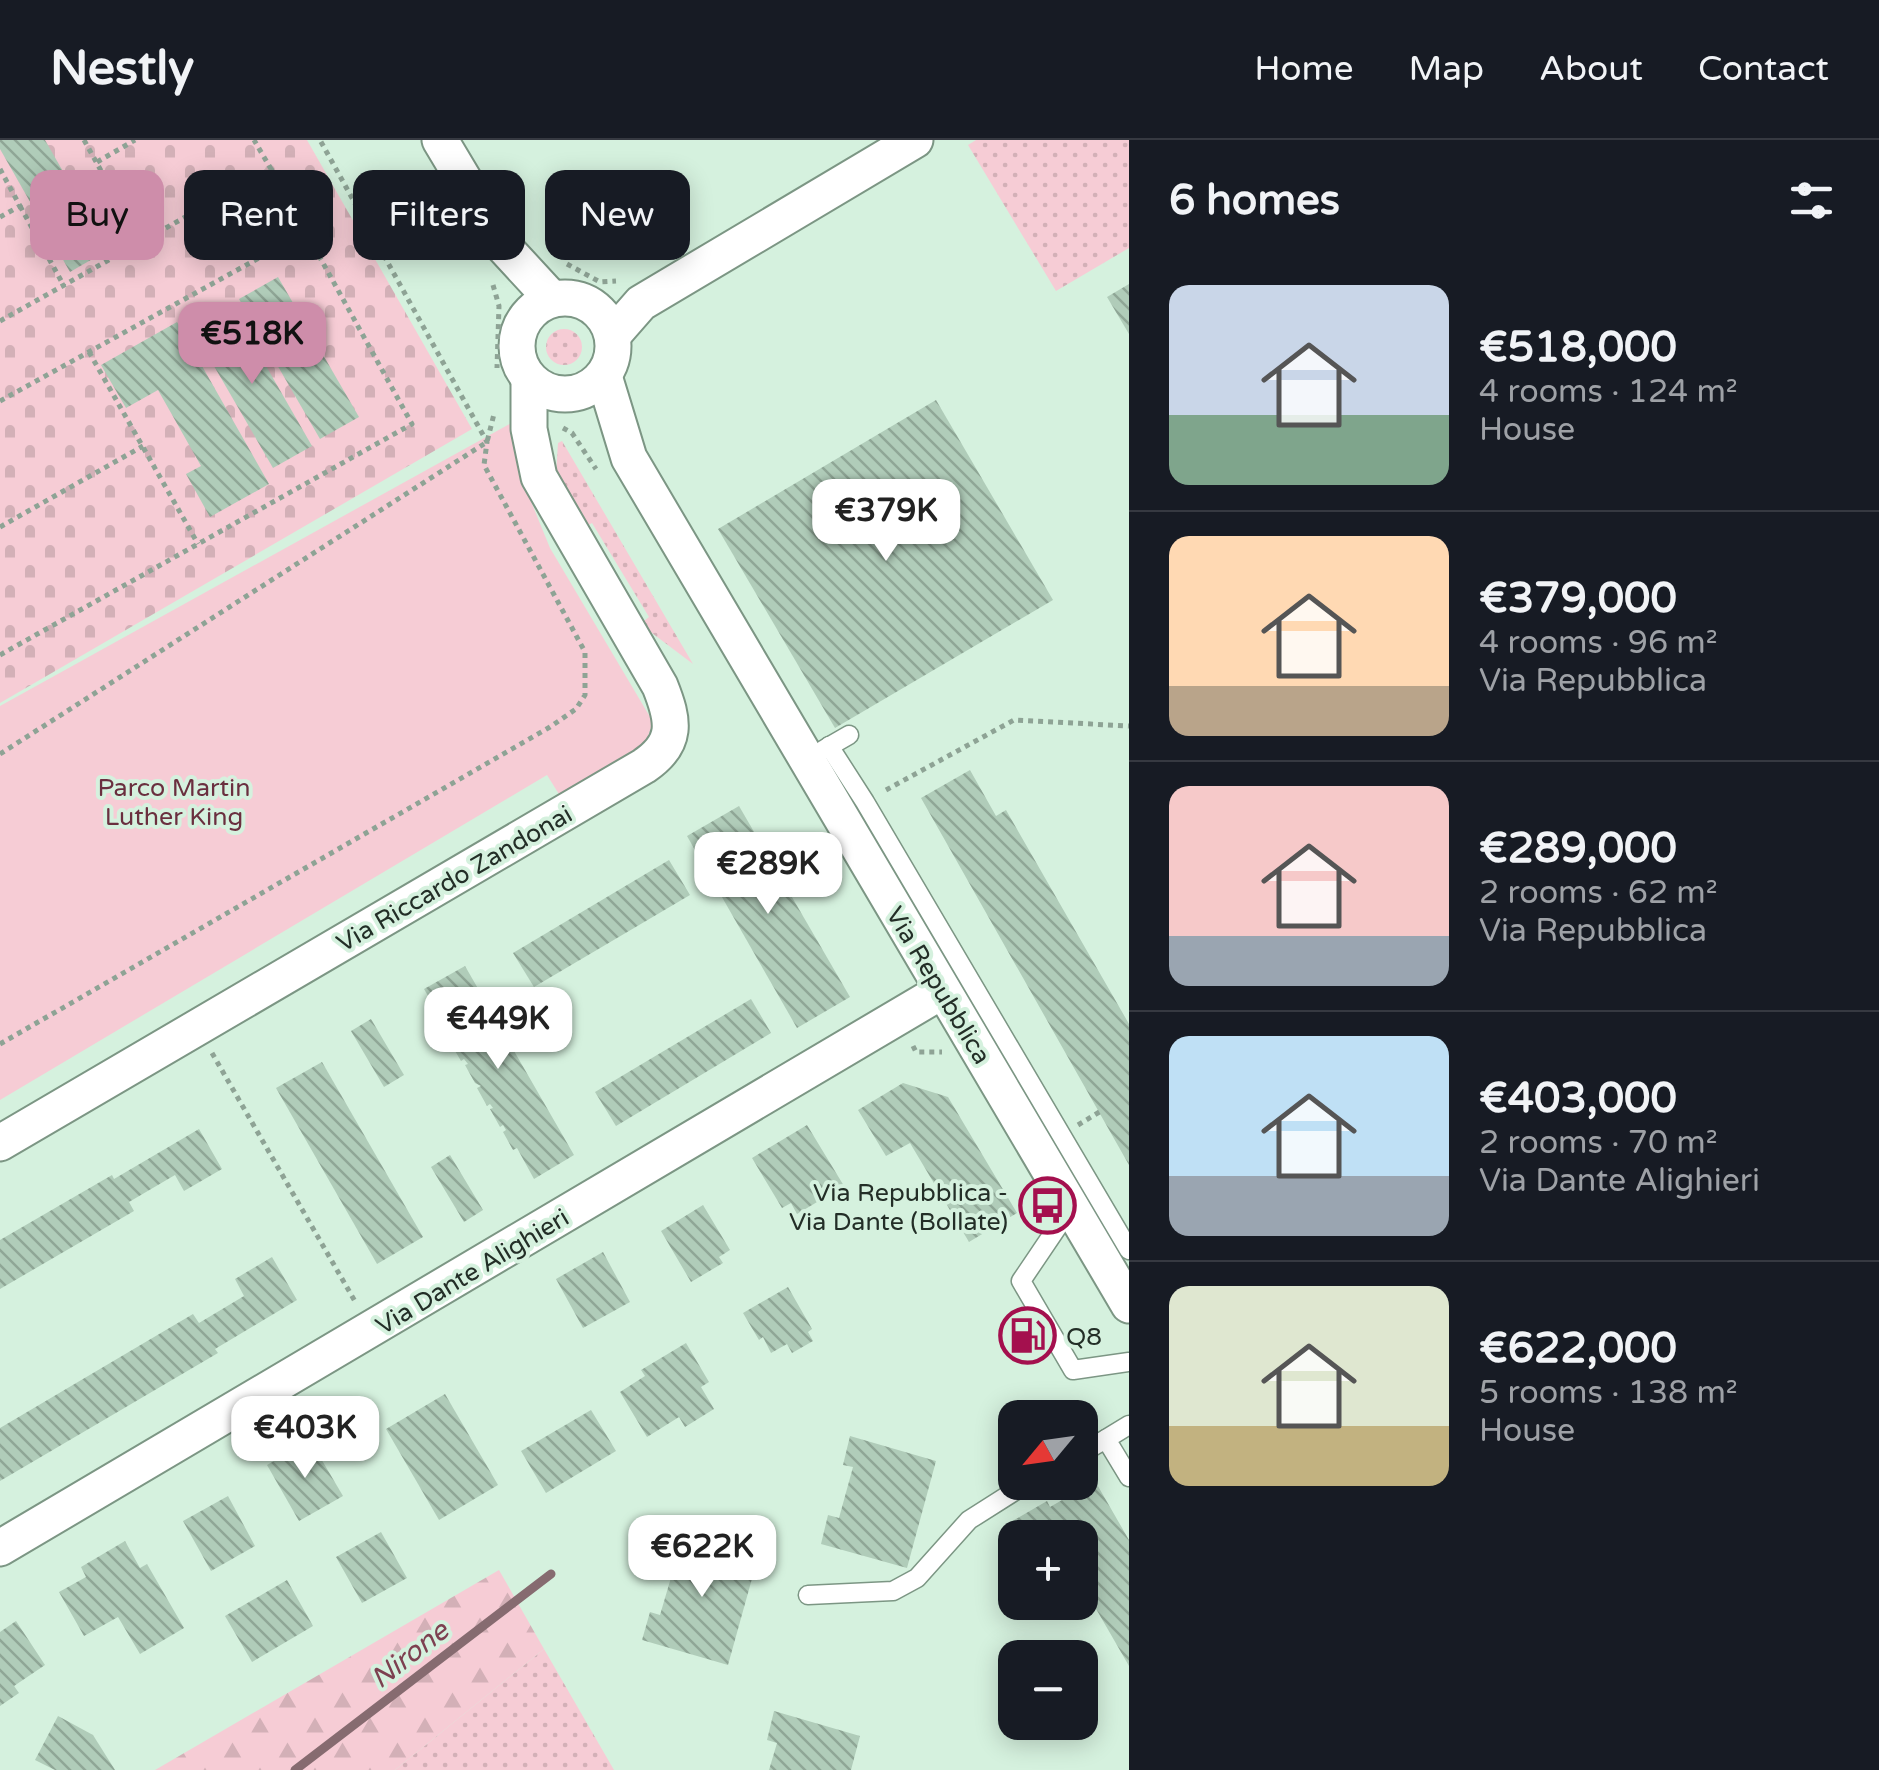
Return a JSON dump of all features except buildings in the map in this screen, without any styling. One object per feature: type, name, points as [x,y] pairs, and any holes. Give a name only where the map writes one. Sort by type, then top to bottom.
[{"type":"street","points":[[440,140],[495,261],[539,308],[568,297],[583,300],[605,322],[614,349],[604,376],[582,392],[538,387]]},
{"type":"street","points":[[605,322],[635,292],[914,140]]},
{"type":"street","name":"Via Riccardo Zandonai","points":[[0,1143],[644,766],[668,742],[670,711],[660,686],[552,503],[532,456],[529,430],[538,387],[520,364],[516,348],[518,332],[539,308]]},
{"type":"street","name":"Via Repubblica","points":[[604,376],[615,466]]},
{"type":"street","name":"Via Repubblica","points":[[538,387],[615,466],[818,754],[921,925],[942,990],[1064,1167],[1071,1207],[1114,1243],[1129,1305]]},
{"type":"street","name":"Via Dante Alighieri","points":[[0,1548],[942,990]]},
{"type":"lane","points":[[849,735],[818,754],[866,802],[921,925],[1064,1167],[1114,1243]]},
{"type":"lane","points":[[1071,1207],[1021,1281],[1073,1370],[1129,1362]]},
{"type":"lane","points":[[1098,1444],[1129,1425]]},
{"type":"lane","points":[[1106,1439],[1129,1477]]},
{"type":"lane","points":[[808,1595],[893,1591],[916,1578],[969,1520],[1001,1500]]},
{"type":"path","points":[[84,140],[100,170]]},
{"type":"path","points":[[96,162],[135,140]]},
{"type":"path","points":[[164,228],[270,169],[254,140]]},
{"type":"path","points":[[320,140],[486,442]]},
{"type":"path","points":[[0,169],[64,286]]},
{"type":"path","points":[[0,218],[20,206]]},
{"type":"path","points":[[0,322],[108,260]]},
{"type":"path","points":[[0,402],[255,260]]},
{"type":"path","points":[[0,656],[412,424],[321,260]]},
{"type":"path","points":[[562,260],[600,282],[635,292]]},
{"type":"path","points":[[495,261],[499,306],[538,387]]},
{"type":"path","points":[[89,352],[198,544]]},
{"type":"path","points":[[0,1044],[576,710],[585,695],[586,652],[484,465],[495,397]]},
{"type":"path","points":[[572,434],[615,466]]},
{"type":"path","points":[[0,754],[486,442]]},
{"type":"path","points":[[0,527],[143,446]]},
{"type":"path","points":[[866,802],[1014,720],[1129,726]]},
{"type":"path","points":[[896,1018],[916,1052],[940,1050],[950,1067]]},
{"type":"path","points":[[197,1028],[357,1306]]},
{"type":"green space","points":[[0,140],[307,140],[324,170],[184,170],[184,260],[333,260],[333,186],[353,221],[353,260],[376,260],[472,429],[0,703]]},
{"type":"green space","points":[[976,140],[1129,140],[1129,248],[1056,291],[968,145]]},
{"type":"green space","points":[[564,329],[577,334],[582,347],[577,360],[564,365],[551,360],[546,347],[551,334]]},
{"type":"green space","name":"Parco Martin Luther King","points":[[515,421],[521,477],[550,548],[653,722],[642,753],[562,799],[547,775],[0,1100],[0,706]]},
{"type":"green space","points":[[562,441],[693,664],[640,624],[649,617],[592,523],[583,528],[556,474],[558,443]]},
{"type":"green space","points":[[499,1570],[544,1649],[395,1770],[155,1770]]},
{"type":"green space","points":[[544,1649],[614,1770],[395,1770]]},
{"type":"waterway","name":"Nirone","points":[[295,1770],[551,1574]]},
{"type":"place","name":"Via Repubblica - Via Dante (Bollate)","points":[[1047,1206]]},
{"type":"place","name":"Q8","points":[[1027,1336]]}]
